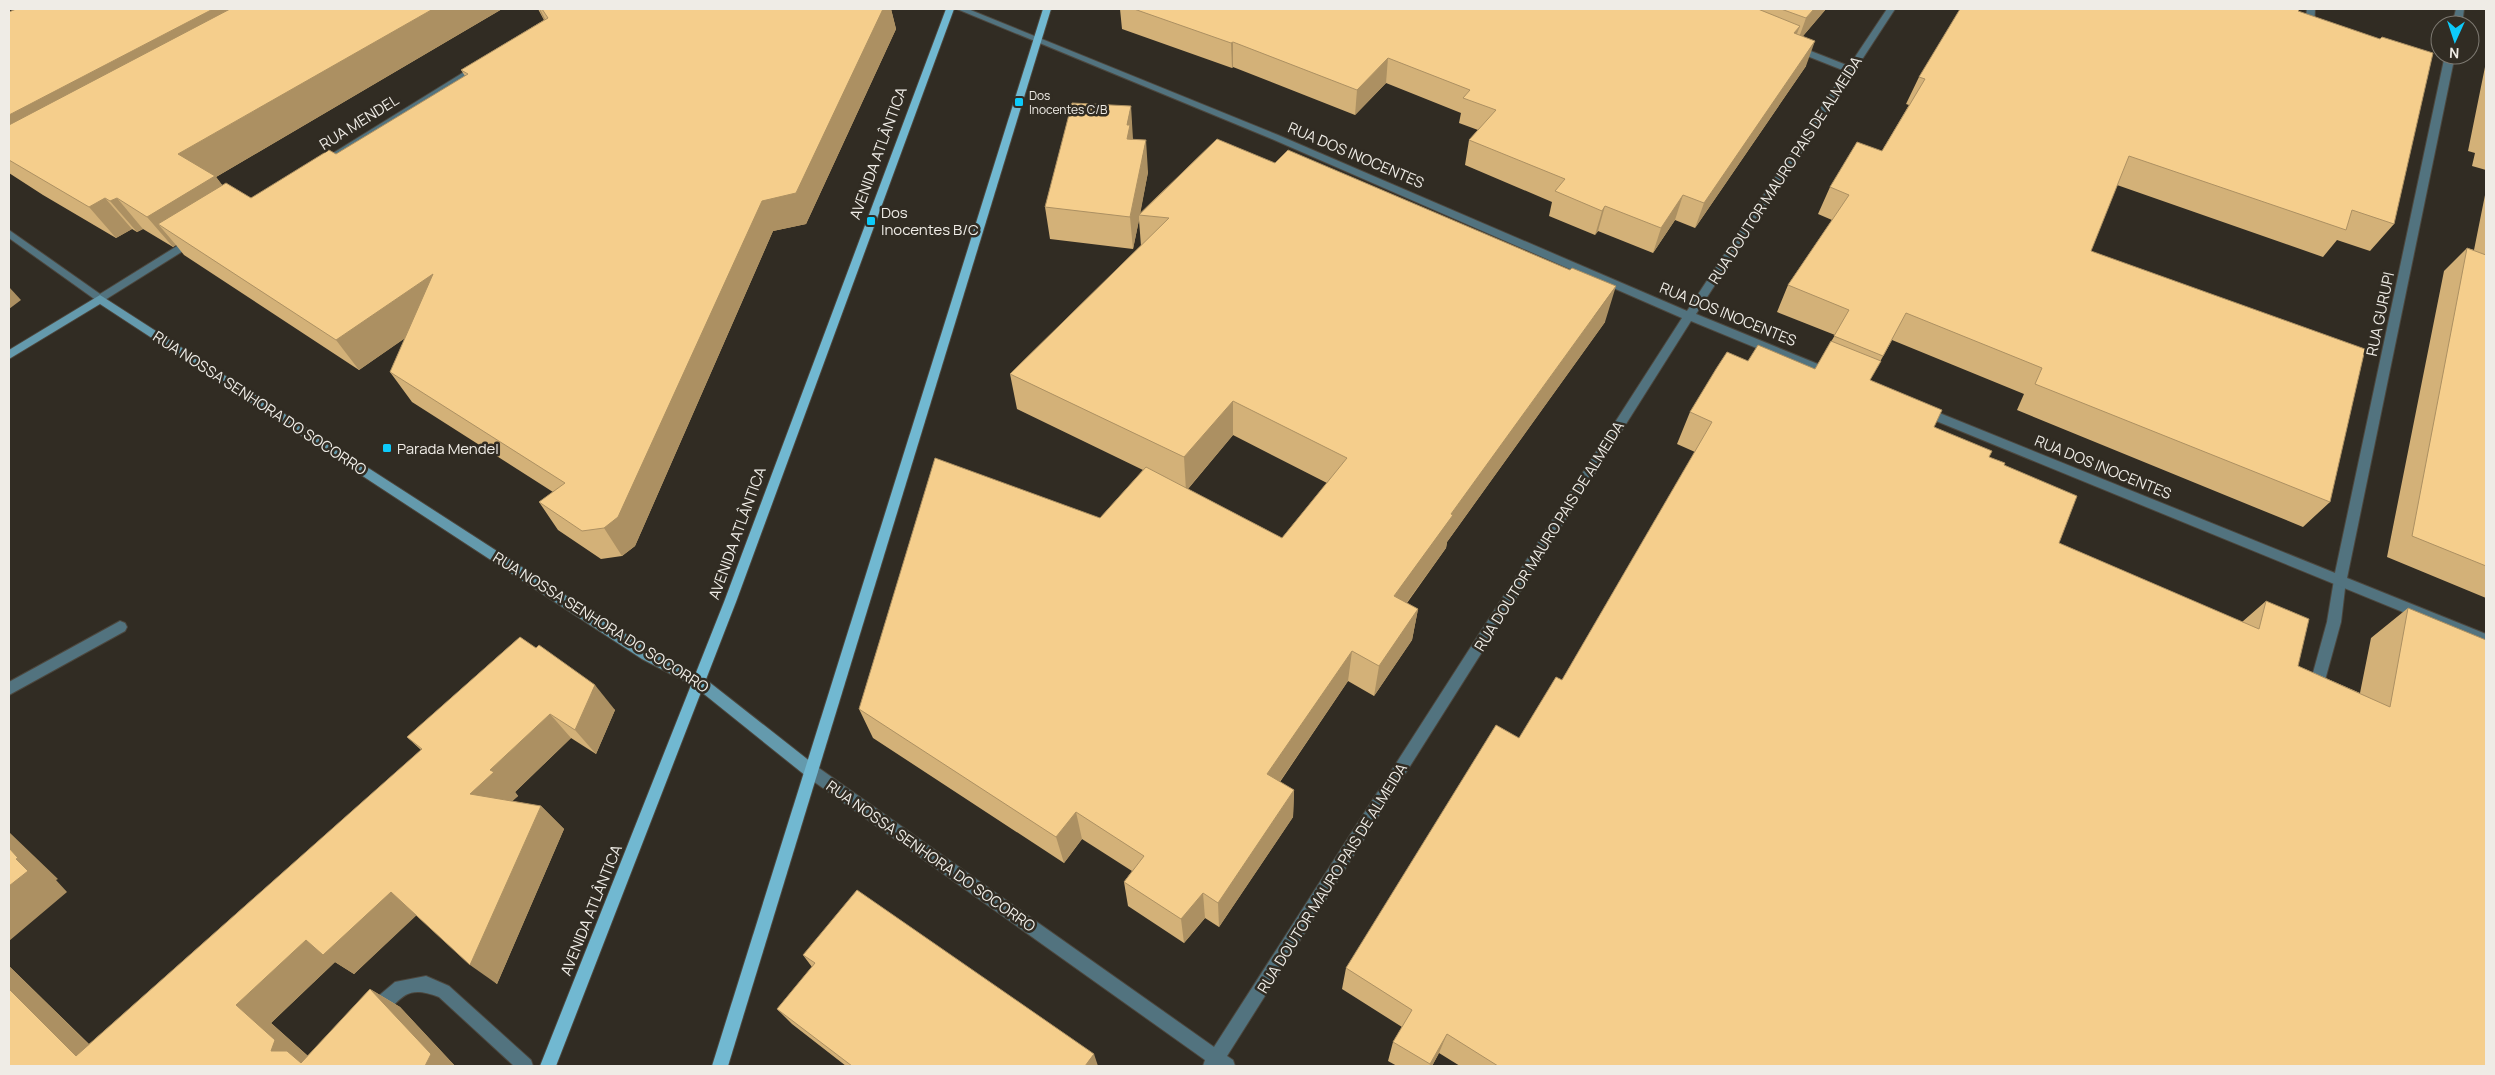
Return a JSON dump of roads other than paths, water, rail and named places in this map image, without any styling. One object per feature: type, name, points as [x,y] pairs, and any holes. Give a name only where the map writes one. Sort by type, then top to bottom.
[{"type":"main road","name":"AVENIDA ATLÂNTICA","points":[[548,1066],[699,682],[950,9]]},
{"type":"main road","points":[[720,1066],[1047,9]]},
{"type":"main road","name":"RUA NOSSA SENHORA DO SOCORRO","points":[[100,299],[647,655],[699,682],[811,772]]},
{"type":"main road","points":[[9,355],[100,299]]},
{"type":"street","name":"RUA DOS INOCENTES","points":[[961,9],[1275,137],[1689,316],[1842,378]]},
{"type":"street","name":"RUA DOUTOR MAURO PAIS DE ALMEIDA","points":[[1218,1064],[1689,316],[1891,9]]},
{"type":"street","points":[[2308,37],[2311,9]]},
{"type":"street","points":[[1788,45],[1851,70]]},
{"type":"street","name":"RUA MENDEL","points":[[310,169],[487,61]]},
{"type":"street","name":"RUA GURUPI","points":[[2314,693],[2334,622],[2340,580],[2448,65]]},
{"type":"street","name":"RUA NOSSA SENHORA DO SOCORRO","points":[[9,234],[100,299]]},
{"type":"street","points":[[100,299],[201,237]]},
{"type":"street","name":"RUA DOS INOCENTES","points":[[1915,408],[2486,640]]},
{"type":"street","points":[[9,689],[120,627]]},
{"type":"street","name":"RUA NOSSA SENHORA DO SOCORRO","points":[[811,772],[1218,1064]]},
{"type":"street","points":[[365,1020],[400,987],[426,984],[444,991],[525,1066]]},
{"type":"place","name":"Dos Inocentes C/B","points":[[1019,102]]},
{"type":"place","name":"Dos Inocentes B/C","points":[[871,221]]},
{"type":"place","name":"Parada Mendel","points":[[387,448]]}]
